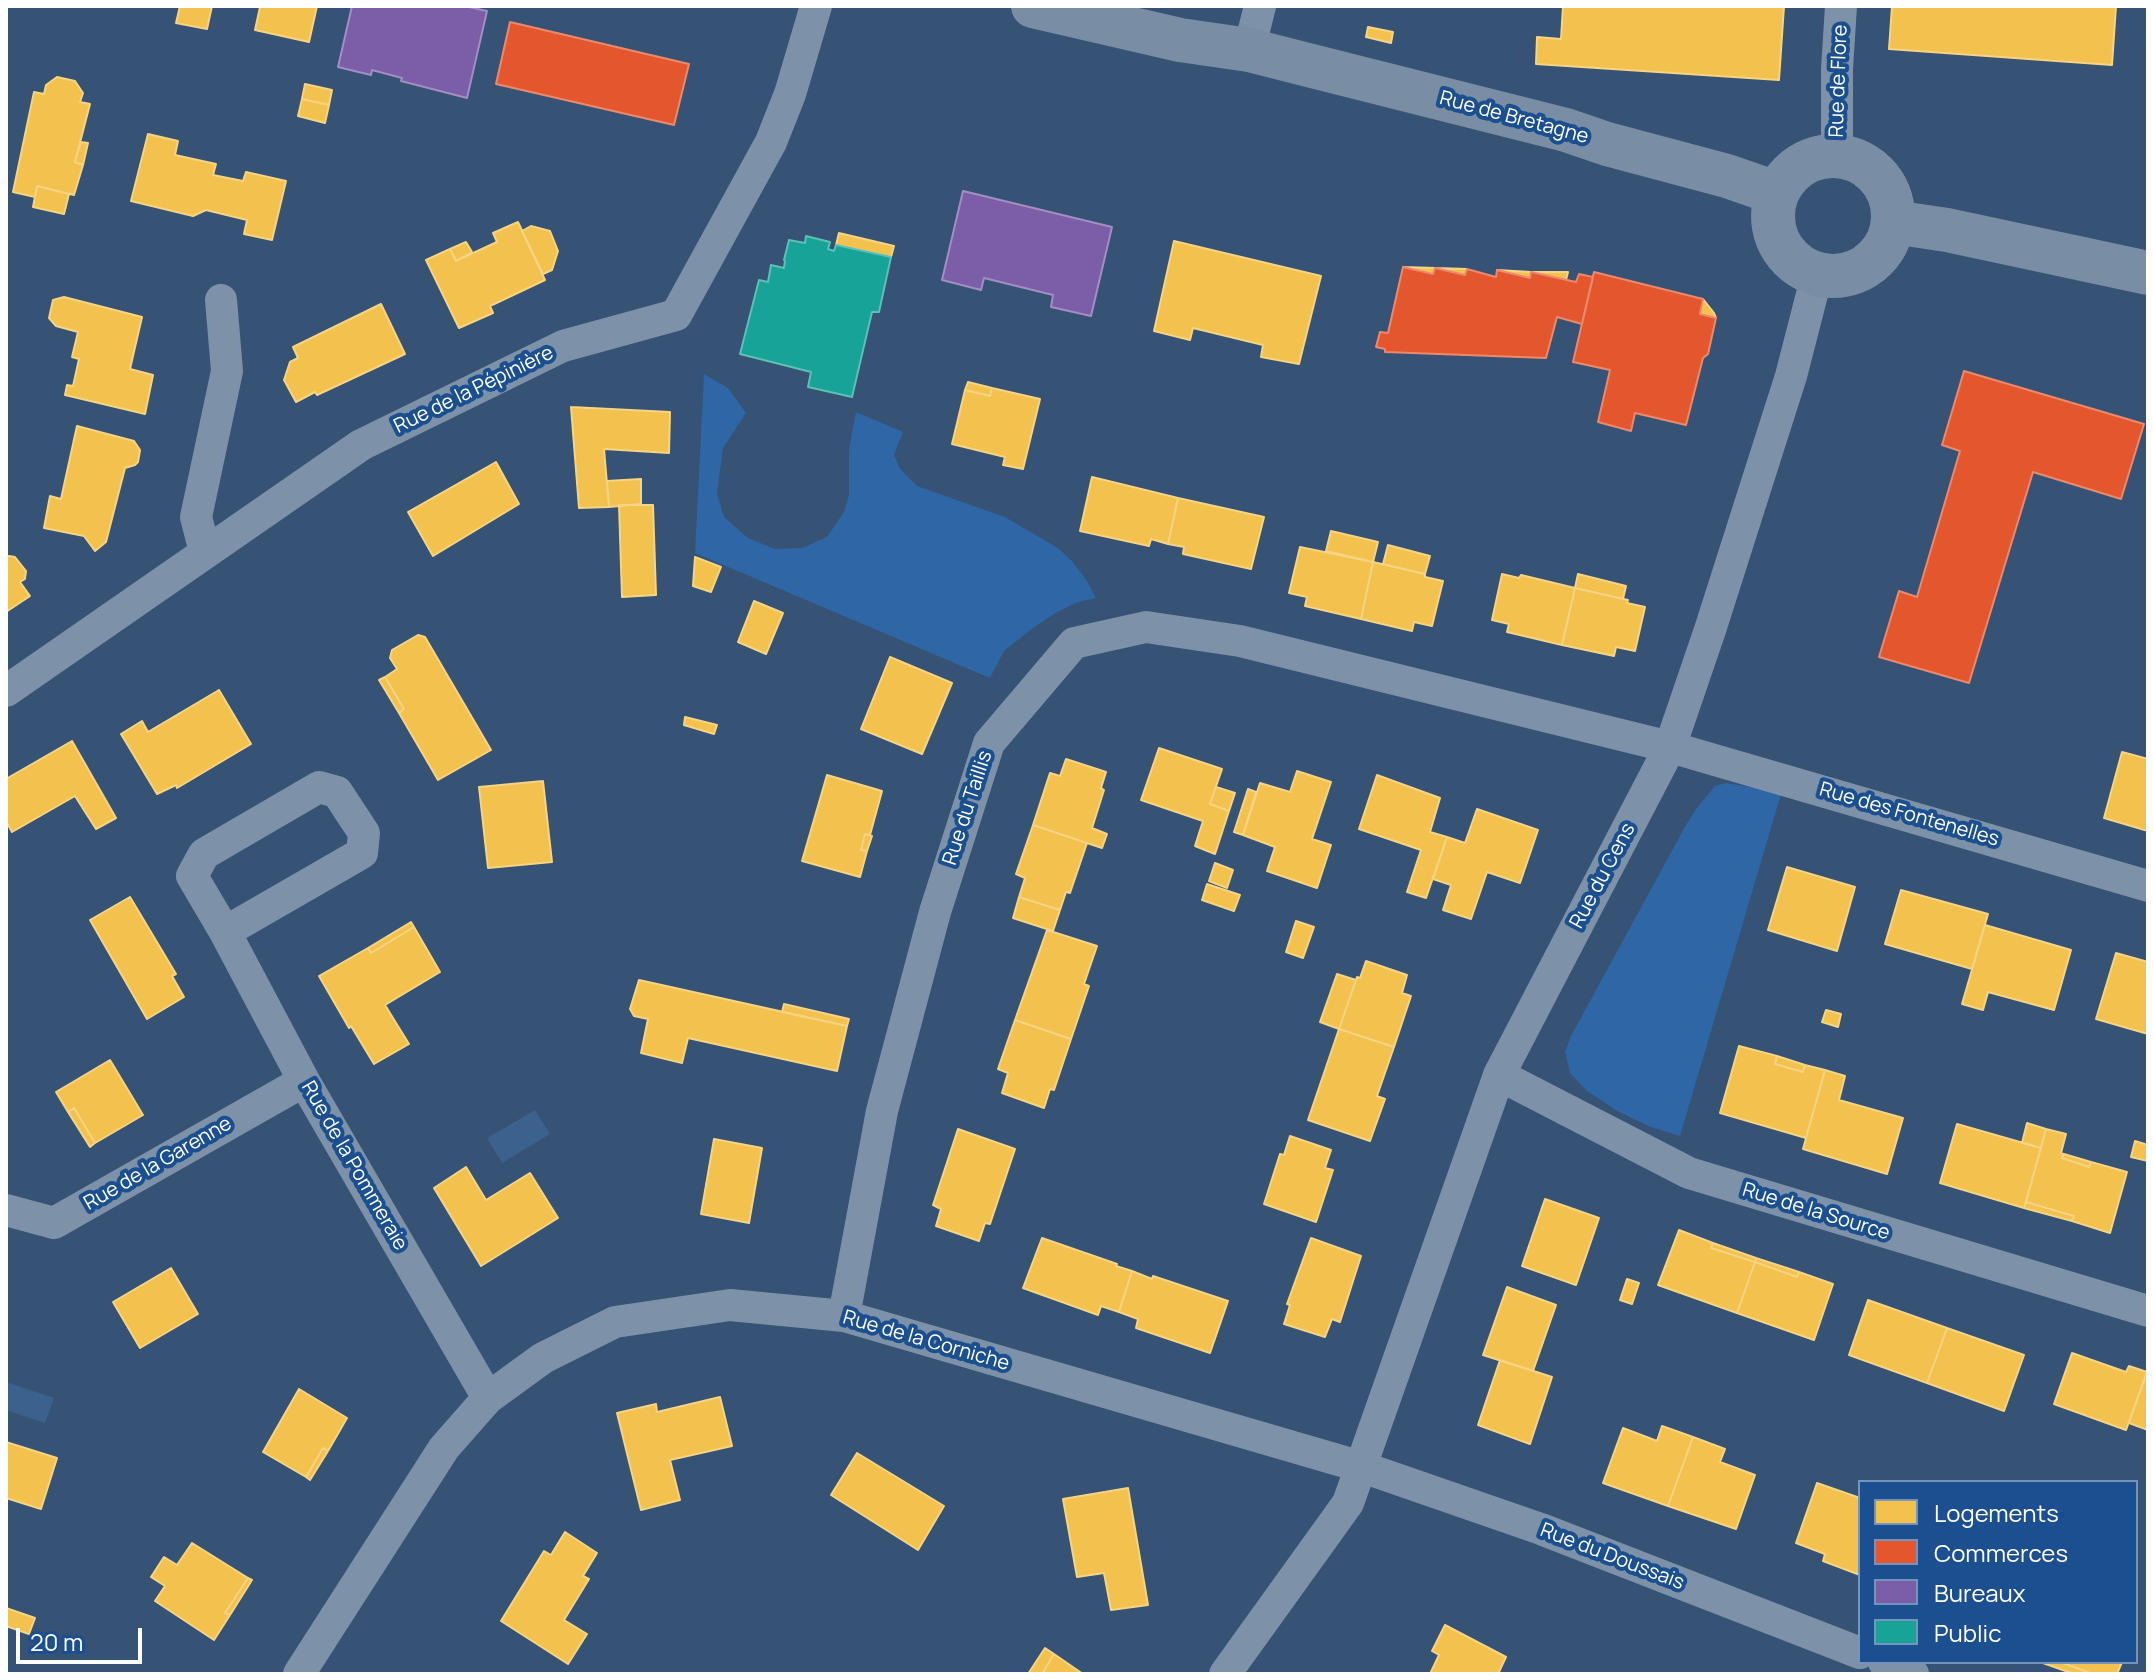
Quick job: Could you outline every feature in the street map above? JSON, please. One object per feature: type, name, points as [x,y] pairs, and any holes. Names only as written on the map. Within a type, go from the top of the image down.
[{"type":"main road","name":"Rue de Bretagne","points":[[1033,6],[1180,40],[1249,50],[1566,130],[1776,193]]},
{"type":"main road","points":[[1837,156],[1855,159],[1872,170],[1885,184],[1892,202],[1893,222],[1888,242],[1876,259],[1859,271],[1838,276],[1817,275],[1798,266],[1784,252],[1774,234],[1772,214],[1776,193],[1786,177],[1800,165],[1817,157],[1837,156]]},
{"type":"main road","points":[[1893,222],[1947,230],[2148,273]]},
{"type":"street","name":"Rue de la Pépinière","points":[[6,691],[361,445],[563,346],[676,315],[771,142],[790,94],[816,6]]},
{"type":"street","points":[[1249,50],[1260,6]]},
{"type":"street","name":"Rue de Flore","points":[[1837,156],[1841,6]]},
{"type":"street","name":"Rue du Cens","points":[[1362,1467],[1499,1075],[1670,747],[1791,376],[1817,275]]},
{"type":"street","points":[[205,552],[196,517],[227,371],[221,300]]},
{"type":"street","name":"Rue du Taillis","points":[[844,1316],[882,1111],[935,912],[989,743],[1074,643],[1146,627],[1240,641],[1670,747]]},
{"type":"street","name":"Rue des Fontenelles","points":[[1670,747],[2148,886]]},
{"type":"street","name":"Rue de la Pommeraie","points":[[225,932],[362,853],[364,833],[337,792],[319,787],[204,854],[192,876],[304,1081],[488,1398]]},
{"type":"street","name":"Rue de la Source","points":[[1499,1075],[1689,1173],[2148,1311]]},
{"type":"street","name":"Rue de la Garenne","points":[[6,1210],[54,1223],[304,1081]]},
{"type":"street","name":"Rue de la Corniche","points":[[299,1674],[444,1448],[488,1398],[543,1358],[615,1322],[730,1305],[844,1316],[1362,1467]]},
{"type":"street","points":[[1225,1674],[1348,1503],[1362,1467]]},
{"type":"street","name":"Rue du Doussais","points":[[1362,1467],[1541,1529],[1858,1652]]},
{"type":"street","points":[[1889,1664],[1913,1674]]},
{"type":"shaded area","points":[[704,374],[728,388],[746,413],[723,448],[717,494],[724,517],[748,538],[775,549],[802,548],[827,537],[844,512],[849,495],[849,449],[856,412],[903,432],[894,455],[900,469],[917,486],[1005,517],[1058,548],[1072,561],[1096,598],[1057,612],[1033,628],[1004,651],[990,678],[695,553]]},
{"type":"shaded area","points":[[1726,783],[1781,794],[1680,1136],[1619,1112],[1587,1091],[1570,1073],[1565,1052],[1686,825],[1715,786]]},
{"type":"shaded area","points":[[535,1110],[550,1134],[502,1163],[487,1138]]},
{"type":"shaded area","points":[[6,1382],[54,1398],[45,1423],[6,1410]]},
{"type":"building: Logements","points":[[180,6],[212,6],[207,29],[176,23]]},
{"type":"building: Logements","points":[[253,6],[317,6],[309,42],[255,30],[260,7]]},
{"type":"building: Logements","points":[[1563,6],[1784,6],[1779,80],[1536,64],[1537,37],[1561,39]]},
{"type":"building: Logements","points":[[1892,6],[2116,6],[2112,65],[1889,49]]},
{"type":"building: Logements","points":[[1368,27],[1393,32],[1391,43],[1366,37]]},
{"type":"building: Logements","points":[[57,77],[75,81],[83,93],[80,102],[90,104],[75,162],[83,165],[74,195],[37,186],[35,197],[13,192],[34,92],[44,94],[46,85]]},
{"type":"building: Logements","points":[[305,84],[332,90],[329,105],[302,99]]},
{"type":"building: Logements","points":[[302,99],[329,105],[325,123],[298,116]]},
{"type":"building: Logements","points":[[148,134],[178,141],[175,155],[216,164],[213,175],[243,181],[246,172],[286,181],[272,240],[244,234],[247,220],[206,210],[193,216],[131,201]]},
{"type":"building: Logements","points":[[81,142],[88,143],[83,165],[75,162]]},
{"type":"building: Logements","points":[[37,186],[69,194],[64,214],[33,207]]},
{"type":"building: Logements","points":[[518,222],[545,280],[490,306],[493,313],[459,328],[426,260],[450,249],[456,261],[497,242],[493,233]]},
{"type":"building: Logements","points":[[531,226],[550,231],[558,251],[552,270],[543,274],[522,231]]},
{"type":"building: Logements","points":[[839,233],[894,246],[891,257],[836,245]]},
{"type":"building: Logements","points":[[1174,241],[1321,276],[1299,364],[1261,357],[1263,345],[1193,328],[1190,340],[1154,331]]},
{"type":"building: Logements","points":[[466,242],[472,252],[456,261],[450,249]]},
{"type":"building: Logements","points":[[1403,267],[1435,268],[1433,274]]},
{"type":"building: Logements","points":[[1435,268],[1467,269],[1465,275]]},
{"type":"building: Logements","points":[[1497,270],[1531,272],[1530,278]]},
{"type":"building: Logements","points":[[1531,272],[1568,272],[1566,280]]},
{"type":"building: Logements","points":[[64,297],[142,317],[130,369],[153,375],[145,414],[65,395],[67,385],[73,386],[79,359],[72,357],[78,332],[56,326],[49,318],[53,300]]},
{"type":"building: Logements","points":[[1703,299],[1714,313],[1716,318],[1700,314]]},
{"type":"building: Logements","points":[[381,304],[405,354],[296,402],[284,380],[290,362],[298,358],[293,347]]},
{"type":"building: Logements","points":[[968,382],[992,388],[990,396],[965,390]]},
{"type":"building: Logements","points":[[992,388],[1040,399],[1023,469],[1003,465],[1005,457],[952,444],[965,390],[990,396]]},
{"type":"building: Logements","points":[[571,407],[670,412],[669,453],[604,449],[609,507],[579,508]]},
{"type":"building: Logements","points":[[77,426],[134,441],[140,450],[138,462],[125,468],[106,542],[95,551],[84,536],[44,528],[50,496],[61,499]]},
{"type":"building: Logements","points":[[496,462],[519,504],[433,556],[408,512]]},
{"type":"building: Logements","points":[[1092,477],[1178,498],[1168,544],[1151,539],[1149,546],[1080,531]]},
{"type":"building: Logements","points":[[641,479],[641,504],[609,507],[607,481]]},
{"type":"building: Logements","points":[[1178,498],[1264,517],[1251,569],[1183,554],[1184,547],[1168,544]]},
{"type":"building: Logements","points":[[619,505],[653,505],[656,595],[622,597]]},
{"type":"building: Logements","points":[[1331,531],[1378,542],[1373,562],[1326,551]]},
{"type":"building: Logements","points":[[1388,545],[1430,556],[1425,574],[1383,564]]},
{"type":"building: Logements","points":[[1300,547],[1373,562],[1361,619],[1305,606],[1307,597],[1289,593]]},
{"type":"building: Logements","points":[[6,557],[15,557],[26,571],[25,579],[20,582],[30,596],[6,612]]},
{"type":"building: Logements","points":[[695,557],[721,567],[711,592],[693,586]]},
{"type":"building: Logements","points":[[1373,562],[1443,581],[1432,626],[1414,622],[1412,631],[1361,619]]},
{"type":"building: Logements","points":[[1502,574],[1519,578],[1521,575],[1575,588],[1562,645],[1507,632],[1509,624],[1492,620]]},
{"type":"building: Logements","points":[[1578,574],[1626,586],[1623,599],[1575,588]]},
{"type":"building: Logements","points":[[1575,588],[1645,607],[1635,651],[1616,647],[1614,656],[1562,645]]},
{"type":"building: Logements","points":[[754,601],[783,613],[766,654],[738,642]]},
{"type":"building: Logements","points":[[418,635],[425,637],[491,750],[438,780],[399,713],[404,709],[385,677],[397,669],[390,658],[392,650]]},
{"type":"building: Logements","points":[[890,657],[952,683],[922,754],[861,729]]},
{"type":"building: Logements","points":[[385,677],[404,709],[399,713],[379,680]]},
{"type":"building: Logements","points":[[219,690],[251,744],[177,788],[176,785],[157,794],[121,734],[142,721],[148,732]]},
{"type":"building: Logements","points":[[685,717],[717,725],[714,734],[684,725]]},
{"type":"building: Logements","points":[[72,741],[116,818],[96,829],[75,796],[12,832],[6,821],[6,779]]},
{"type":"building: Logements","points":[[1159,748],[1222,769],[1210,804],[1229,811],[1215,854],[1195,846],[1203,821],[1141,800]]},
{"type":"building: Logements","points":[[2122,752],[2148,759],[2148,831],[2104,818]]},
{"type":"building: Logements","points":[[1066,759],[1106,772],[1101,788],[1104,790],[1092,828],[1107,834],[1102,848],[1033,825],[1050,773],[1060,776]]},
{"type":"building: Logements","points":[[1297,771],[1331,782],[1312,839],[1331,845],[1317,888],[1267,871],[1275,847],[1243,835],[1260,783],[1290,792]]},
{"type":"building: Logements","points":[[827,775],[882,791],[870,835],[865,834],[861,850],[867,851],[860,877],[802,861]]},
{"type":"building: Logements","points":[[1377,775],[1440,798],[1430,832],[1447,837],[1426,898],[1407,892],[1421,850],[1359,829]]},
{"type":"building: Logements","points":[[543,781],[552,862],[488,868],[479,787]]},
{"type":"building: Logements","points":[[1216,787],[1235,793],[1229,811],[1210,804]]},
{"type":"building: Logements","points":[[1248,789],[1256,792],[1243,835],[1234,832]]},
{"type":"building: Logements","points":[[1477,809],[1538,830],[1520,883],[1487,872],[1471,919],[1443,910],[1451,885],[1433,879],[1447,837],[1465,843]]},
{"type":"building: Logements","points":[[1033,825],[1087,843],[1070,893],[1066,892],[1060,910],[1019,897],[1025,878],[1016,874]]},
{"type":"building: Logements","points":[[865,834],[872,836],[867,851],[861,850]]},
{"type":"building: Logements","points":[[1215,863],[1233,870],[1227,888],[1209,881]]},
{"type":"building: Logements","points":[[1787,867],[1855,887],[1837,951],[1768,930]]},
{"type":"building: Logements","points":[[1207,884],[1240,895],[1234,911],[1202,900]]},
{"type":"building: Logements","points":[[1901,890],[1988,914],[1972,969],[1885,944]]},
{"type":"building: Logements","points":[[130,897],[176,974],[172,976],[184,997],[147,1019],[90,920]]},
{"type":"building: Logements","points":[[1019,897],[1060,910],[1053,931],[1013,918]]},
{"type":"building: Logements","points":[[1296,921],[1314,927],[1303,958],[1286,952]]},
{"type":"building: Logements","points":[[411,922],[414,927],[371,953],[368,948]]},
{"type":"building: Logements","points":[[1985,925],[2071,950],[2054,1010],[1988,992],[1983,1010],[1962,1004]]},
{"type":"building: Logements","points":[[414,927],[440,972],[385,1005],[409,1044],[374,1064],[319,976],[368,948],[371,953]]},
{"type":"building: Logements","points":[[1047,930],[1097,946],[1084,984],[1089,986],[1071,1039],[1015,1020]]},
{"type":"building: Logements","points":[[2116,953],[2148,962],[2148,1034],[2096,1019]]},
{"type":"building: Logements","points":[[1366,961],[1407,975],[1402,993],[1411,996],[1394,1047],[1339,1029],[1357,977],[1360,978]]},
{"type":"building: Logements","points":[[1337,974],[1356,980],[1339,1029],[1320,1022]]},
{"type":"building: Logements","points":[[639,980],[847,1026],[837,1071],[688,1038],[682,1063],[641,1053],[648,1019],[634,1016],[630,1009]]},
{"type":"building: Logements","points":[[784,1004],[849,1019],[847,1026],[782,1012]]},
{"type":"building: Logements","points":[[1826,1010],[1841,1014],[1838,1027],[1822,1022]]},
{"type":"building: Logements","points":[[1015,1020],[1071,1039],[1054,1090],[1050,1089],[1044,1108],[1002,1093],[1008,1073],[998,1069]]},
{"type":"building: Logements","points":[[1339,1029],[1394,1047],[1377,1096],[1385,1099],[1370,1141],[1308,1120]]},
{"type":"building: Logements","points":[[1739,1046],[1777,1056],[1775,1064],[1803,1072],[1805,1065],[1825,1070],[1806,1138],[1720,1113]]},
{"type":"building: Logements","points":[[1777,1056],[1805,1065],[1803,1072],[1775,1064]]},
{"type":"building: Logements","points":[[110,1060],[143,1115],[95,1143],[74,1108],[68,1112],[56,1092]]},
{"type":"building: Logements","points":[[1825,1070],[1845,1076],[1839,1100],[1903,1118],[1887,1174],[1803,1149]]},
{"type":"building: Logements","points":[[74,1108],[95,1143],[90,1147],[68,1112]]},
{"type":"building: Logements","points":[[2027,1123],[2046,1129],[2041,1148],[2022,1143]]},
{"type":"building: Logements","points":[[1957,1124],[2041,1148],[2024,1208],[1940,1183]]},
{"type":"building: Logements","points":[[958,1129],[1015,1149],[990,1224],[985,1223],[979,1241],[936,1226],[941,1209],[933,1205]]},
{"type":"building: Logements","points":[[2046,1129],[2066,1134],[2062,1158],[2089,1167],[2091,1162],[2127,1172],[2110,1233],[2072,1221],[2074,1216],[2026,1202]]},
{"type":"building: Logements","points":[[1290,1136],[1331,1150],[1325,1168],[1333,1170],[1316,1222],[1264,1204],[1280,1154],[1284,1155]]},
{"type":"building: Logements","points":[[714,1139],[762,1148],[749,1223],[701,1214]]},
{"type":"building: Logements","points":[[2135,1141],[2148,1145],[2148,1161],[2131,1157]]},
{"type":"building: Logements","points":[[2064,1154],[2091,1162],[2089,1167],[2062,1158]]},
{"type":"building: Logements","points":[[466,1167],[486,1200],[530,1173],[558,1218],[481,1266],[434,1188]]},
{"type":"building: Logements","points":[[1545,1199],[1599,1218],[1576,1285],[1522,1266]]},
{"type":"building: Logements","points":[[2026,1202],[2074,1216],[2072,1221],[2024,1208]]},
{"type":"building: Logements","points":[[1679,1230],[1713,1243],[1711,1248],[1755,1262],[1737,1313],[1658,1285]]},
{"type":"building: Logements","points":[[1042,1238],[1132,1271],[1119,1312],[1101,1306],[1098,1315],[1023,1288]]},
{"type":"building: Logements","points":[[1311,1238],[1361,1256],[1340,1322],[1332,1319],[1325,1337],[1284,1324],[1290,1305],[1287,1304]]},
{"type":"building: Logements","points":[[1713,1243],[1756,1258],[1755,1262],[1711,1248]]},
{"type":"building: Logements","points":[[1756,1258],[1799,1272],[1797,1277],[1755,1262]]},
{"type":"building: Logements","points":[[1755,1262],[1797,1277],[1799,1272],[1833,1284],[1814,1340],[1737,1313]]},
{"type":"building: Logements","points":[[171,1268],[198,1314],[140,1348],[113,1302]]},
{"type":"building: Logements","points":[[1132,1271],[1228,1301],[1210,1353],[1136,1328],[1138,1319],[1119,1312]]},
{"type":"building: Logements","points":[[1627,1279],[1639,1283],[1632,1304],[1620,1300]]},
{"type":"building: Logements","points":[[1507,1287],[1556,1305],[1533,1371],[1483,1355]]},
{"type":"building: Logements","points":[[1868,1300],[1947,1328],[1927,1383],[1849,1355]]},
{"type":"building: Logements","points":[[1947,1328],[2024,1355],[2004,1411],[1927,1383]]},
{"type":"building: Logements","points":[[2072,1353],[2126,1372],[2129,1366],[2147,1372],[2126,1430],[2054,1404]]},
{"type":"building: Logements","points":[[1500,1360],[1552,1377],[1530,1444],[1478,1425]]},
{"type":"building: Logements","points":[[2148,1373],[2148,1430],[2129,1423]]},
{"type":"building: Logements","points":[[299,1389],[347,1418],[328,1451],[323,1448],[306,1477],[263,1452]]},
{"type":"building: Logements","points":[[720,1397],[732,1446],[670,1460],[680,1500],[641,1510],[617,1413],[656,1404],[657,1412]]},
{"type":"building: Logements","points":[[1662,1426],[1693,1437],[1668,1506],[1603,1483],[1623,1428],[1657,1441]]},
{"type":"building: Logements","points":[[1693,1437],[1725,1449],[1720,1462],[1755,1475],[1736,1529],[1668,1506]]},
{"type":"building: Logements","points":[[6,1442],[57,1458],[41,1509],[6,1498]]},
{"type":"building: Logements","points":[[323,1448],[328,1451],[310,1480],[306,1477]]},
{"type":"building: Logements","points":[[857,1453],[944,1506],[918,1550],[831,1495]]},
{"type":"building: Logements","points":[[1817,1483],[1858,1497],[1858,1574],[1823,1561],[1825,1554],[1796,1543]]},
{"type":"building: Logements","points":[[1128,1488],[1148,1605],[1111,1610],[1104,1573],[1077,1577],[1063,1499]]},
{"type":"building: Logements","points":[[565,1532],[597,1553],[583,1576],[589,1579],[564,1620],[587,1634],[568,1664],[501,1621],[544,1551],[551,1555]]},
{"type":"building: Logements","points":[[192,1543],[248,1578],[225,1613],[230,1615],[214,1640],[155,1601],[165,1586],[151,1577],[164,1557],[177,1565]]},
{"type":"building: Logements","points":[[248,1578],[252,1580],[230,1615],[225,1613]]},
{"type":"building: Logements","points":[[6,1608],[35,1618],[29,1634],[6,1626]]},
{"type":"building: Logements","points":[[1445,1625],[1506,1657],[1498,1674],[1430,1674],[1439,1655],[1432,1651]]},
{"type":"building: Logements","points":[[1045,1648],[1054,1654],[1042,1674],[1028,1674]]},
{"type":"building: Logements","points":[[1054,1654],[1083,1674],[1042,1674]]},
{"type":"building: Logements","points":[[2046,1664],[2066,1664],[2093,1674],[2074,1674]]},
{"type":"building: Logements","points":[[2066,1664],[2121,1664],[2117,1674],[2093,1674]]},
{"type":"building: Commerces","points":[[510,22],[689,64],[674,125],[496,84]]},
{"type":"building: Commerces","points":[[1403,267],[1433,274],[1435,268],[1465,275],[1467,269],[1496,277],[1497,270],[1530,278],[1531,272],[1576,282],[1579,274],[1593,277],[1582,324],[1557,317],[1546,358],[1385,352],[1385,349],[1376,347],[1380,332],[1388,333]]},
{"type":"building: Commerces","points":[[1594,272],[1703,299],[1700,314],[1716,318],[1686,425],[1635,413],[1631,431],[1598,422],[1610,370],[1573,362]]},
{"type":"building: Commerces","points":[[1964,371],[2144,424],[2121,499],[2033,472],[1969,683],[1879,657],[1899,591],[1917,597],[1960,451],[1942,445]]},
{"type":"building: Bureaux","points":[[352,6],[464,6],[487,11],[467,98],[372,70],[371,75],[338,67]]},
{"type":"building: Bureaux","points":[[963,191],[1112,227],[1091,316],[1051,307],[1053,295],[984,278],[981,290],[942,280]]},
{"type":"building: Public","points":[[806,236],[830,242],[828,249],[834,251],[836,245],[891,257],[879,312],[872,312],[852,397],[808,387],[811,372],[740,354],[759,280],[768,282],[771,265],[784,268],[789,240],[805,243]]}]
